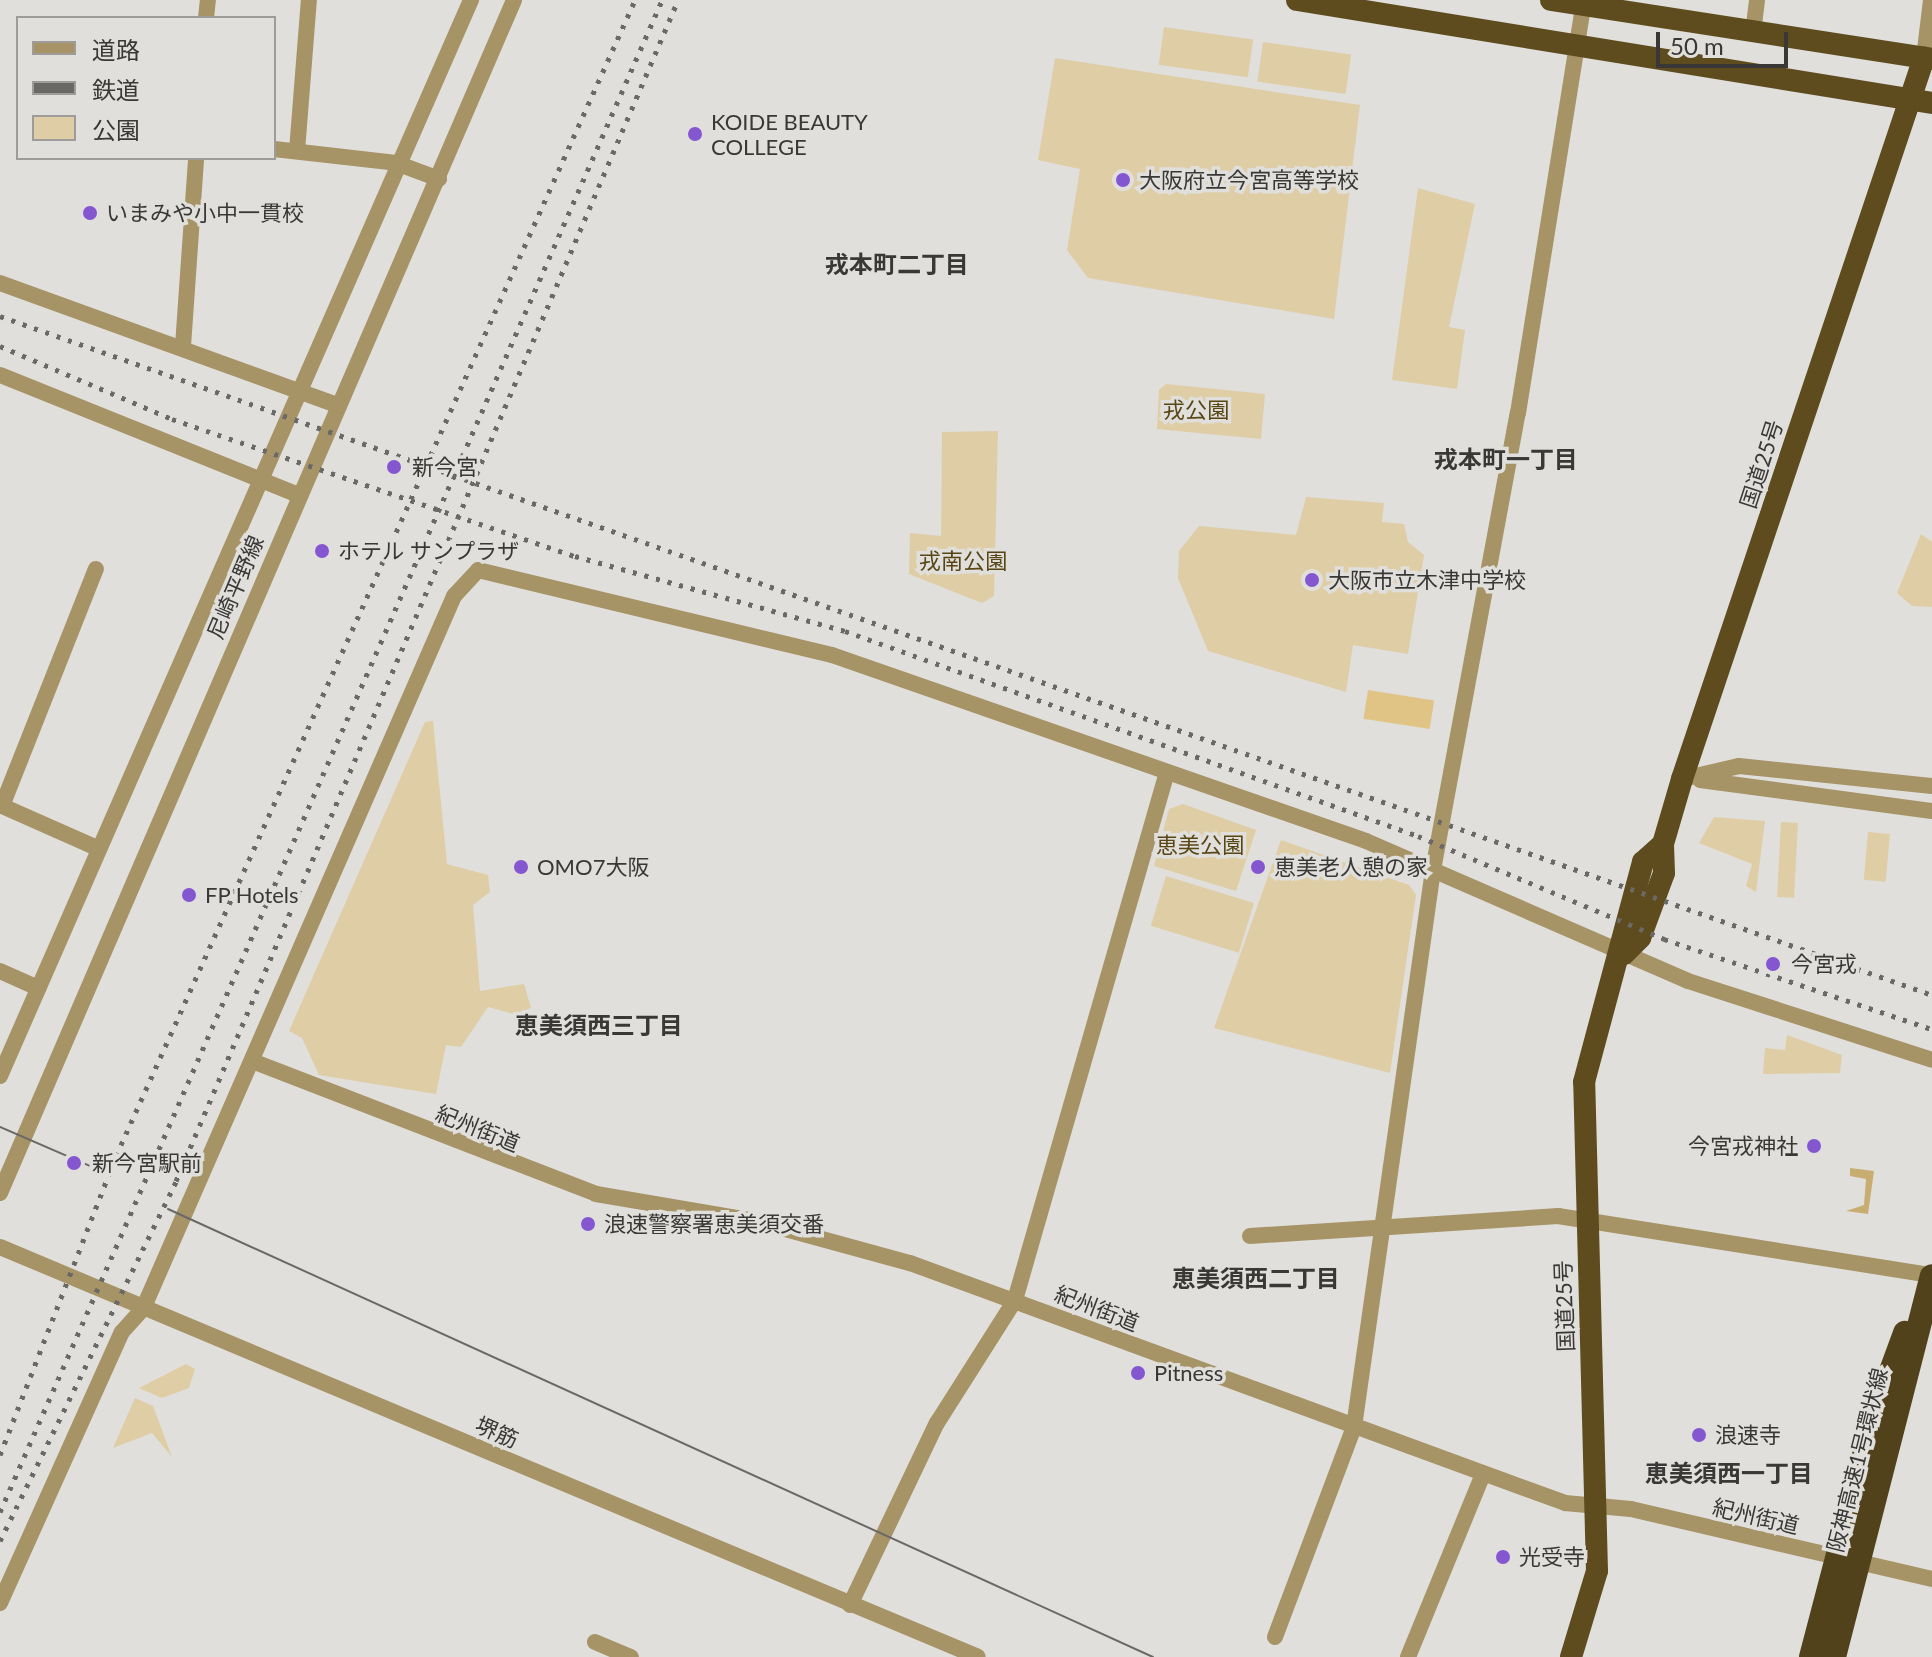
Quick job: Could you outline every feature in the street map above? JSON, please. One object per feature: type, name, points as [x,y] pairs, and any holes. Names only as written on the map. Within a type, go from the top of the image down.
[{"type":"highway","points":[[1297,0],[1922,102]]},
{"type":"highway","points":[[1551,0],[1753,33],[1929,54]]},
{"type":"highway","name":"国道25号","points":[[1571,1657],[1591,1608],[1597,1504],[1584,1082],[1624,954],[1621,930],[1643,862],[1663,844],[1682,779],[1922,102],[1929,54]]},
{"type":"highway","points":[[1811,1657],[1873,1420],[1897,1347],[1930,1281]]},
{"type":"highway","name":"阪神高速1号環状線","points":[[1834,1657],[1930,1281]]},
{"type":"street","points":[[297,151],[309,0]]},
{"type":"street","name":"尼崎平野線","points":[[0,1076],[95,847],[396,163],[471,0]]},
{"type":"street","name":"尼崎平野線","points":[[0,1193],[298,495],[439,179],[514,0]]},
{"type":"street","points":[[1753,33],[1757,0]]},
{"type":"street","points":[[1929,54],[1931,0]]},
{"type":"street","points":[[1275,1637],[1354,1427],[1433,870],[1582,46],[1583,5]]},
{"type":"street","points":[[276,149],[396,163],[439,179]]},
{"type":"street","points":[[183,346],[196,160]]},
{"type":"street","points":[[0,283],[183,346],[337,405]]},
{"type":"street","points":[[0,375],[298,495]]},
{"type":"street","points":[[95,847],[1,806],[96,569]]},
{"type":"street","points":[[0,1603],[122,1332],[143,1309],[454,596],[478,570],[832,655],[1167,772],[1433,870],[1624,954],[1740,1000],[1932,1060]]},
{"type":"street","points":[[1682,779],[1739,766],[1932,786]]},
{"type":"street","points":[[850,1605],[937,1423],[1015,1300],[1167,772]]},
{"type":"street","points":[[1682,779],[1932,811]]},
{"type":"street","points":[[0,971],[38,988]]},
{"type":"street","name":"紀州街道","points":[[252,1061],[596,1194],[822,1237],[1015,1300],[1565,1503],[1597,1504],[1932,1579]]},
{"type":"street","points":[[1250,1236],[1385,1224],[1558,1216],[1588,1224],[1930,1281]]},
{"type":"street","name":"堺筋","points":[[0,1247],[978,1657]]},
{"type":"street","points":[[1408,1657],[1483,1474]]},
{"type":"street","points":[[595,1642],[631,1657]]},
{"type":"green space","points":[[1164,27],[1253,40],[1248,77],[1159,65]]},
{"type":"green space","points":[[1263,42],[1351,54],[1346,94],[1257,82]]},
{"type":"green space","points":[[1055,58],[1360,105],[1334,319],[1088,278],[1067,250],[1080,169],[1038,160]]},
{"type":"green space","points":[[1418,188],[1475,204],[1449,327],[1465,330],[1457,389],[1392,380]]},
{"type":"green space","name":"戎公園","points":[[1166,384],[1265,394],[1261,439],[1157,429],[1159,390]]},
{"type":"green space","name":"戎南公園","points":[[998,431],[994,596],[982,603],[909,574],[910,533],[941,536],[942,432]]},
{"type":"green space","points":[[1306,497],[1384,503],[1382,522],[1404,524],[1408,542],[1424,555],[1408,654],[1353,645],[1346,692],[1208,651],[1178,578],[1179,551],[1199,526],[1296,535]]},
{"type":"green space","points":[[1921,534],[1932,542],[1932,607],[1912,606],[1897,593]]},
{"type":"green space","points":[[433,721],[447,864],[488,875],[490,892],[473,905],[480,991],[524,984],[531,1008],[514,1014],[488,1007],[461,1047],[446,1045],[436,1094],[319,1075],[302,1038],[289,1031],[425,722]]},
{"type":"green space","name":"恵美公園","points":[[1183,804],[1256,830],[1236,891],[1154,866],[1169,809]]},
{"type":"green space","points":[[1714,817],[1765,821],[1756,892],[1746,886],[1752,864],[1699,843]]},
{"type":"green space","points":[[1781,822],[1798,823],[1794,898],[1777,897]]},
{"type":"green space","points":[[1868,832],[1890,834],[1886,882],[1864,880]]},
{"type":"green space","points":[[1281,840],[1409,885],[1416,895],[1390,1073],[1214,1028]]},
{"type":"green space","points":[[1166,876],[1254,903],[1239,953],[1151,926]]},
{"type":"green space","points":[[1787,1035],[1842,1055],[1840,1073],[1763,1074],[1765,1048],[1785,1050]]},
{"type":"green space","points":[[186,1364],[195,1369],[189,1388],[162,1398],[139,1388]]},
{"type":"green space","points":[[135,1398],[153,1406],[172,1457],[152,1433],[113,1448]]},
{"type":"shaded area","points":[[1368,690],[1434,700],[1430,729],[1363,719]]},
{"type":"shaded area","points":[[1850,1168],[1874,1171],[1868,1214],[1846,1211],[1864,1205],[1866,1179],[1850,1176]]},
{"type":"tram line","points":[[0,1127],[97,1169]]},
{"type":"tram line","points":[[168,1209],[1153,1657]]},
{"type":"railway","points":[[0,1455],[116,1156],[635,0]]},
{"type":"railway","points":[[0,1512],[662,0]]},
{"type":"railway","points":[[0,1541],[176,1181],[678,0]]},
{"type":"railway","points":[[0,316],[1932,995]]},
{"type":"railway","points":[[0,346],[172,419],[575,556],[845,631],[1418,836],[1664,939],[1932,1029]]},
{"type":"place","name":"KOIDE BEAUTY COLLEGE","points":[[695,134]]},
{"type":"place","name":"大阪府立今宮高等学校","points":[[1123,180]]},
{"type":"place","name":"いまみや小中一貫校","points":[[90,213]]},
{"type":"place","name":"新今宮","points":[[394,467]]},
{"type":"place","name":"ホテル サンプラザ","points":[[322,551]]},
{"type":"place","name":"大阪市立木津中学校","points":[[1312,580]]},
{"type":"place","name":"OMO7大阪","points":[[521,867]]},
{"type":"place","name":"恵美老人憩の家","points":[[1258,867]]},
{"type":"place","name":"FP Hotels","points":[[189,895]]},
{"type":"place","name":"今宮戎","points":[[1773,964]]},
{"type":"place","name":"今宮戎神社","points":[[1814,1146]]},
{"type":"place","name":"新今宮駅前","points":[[74,1163]]},
{"type":"place","name":"浪速警察署恵美須交番","points":[[588,1224]]},
{"type":"place","name":"Pitness","points":[[1138,1373]]},
{"type":"place","name":"浪速寺","points":[[1699,1435]]},
{"type":"place","name":"光受寺","points":[[1503,1557]]},
{"type":"district","name":"戎本町二丁目","points":[[897,264]]},
{"type":"district","name":"戎本町一丁目","points":[[1506,459]]},
{"type":"district","name":"恵美須西三丁目","points":[[599,1025]]},
{"type":"district","name":"恵美須西二丁目","points":[[1256,1278]]},
{"type":"district","name":"恵美須西一丁目","points":[[1729,1473]]}]
